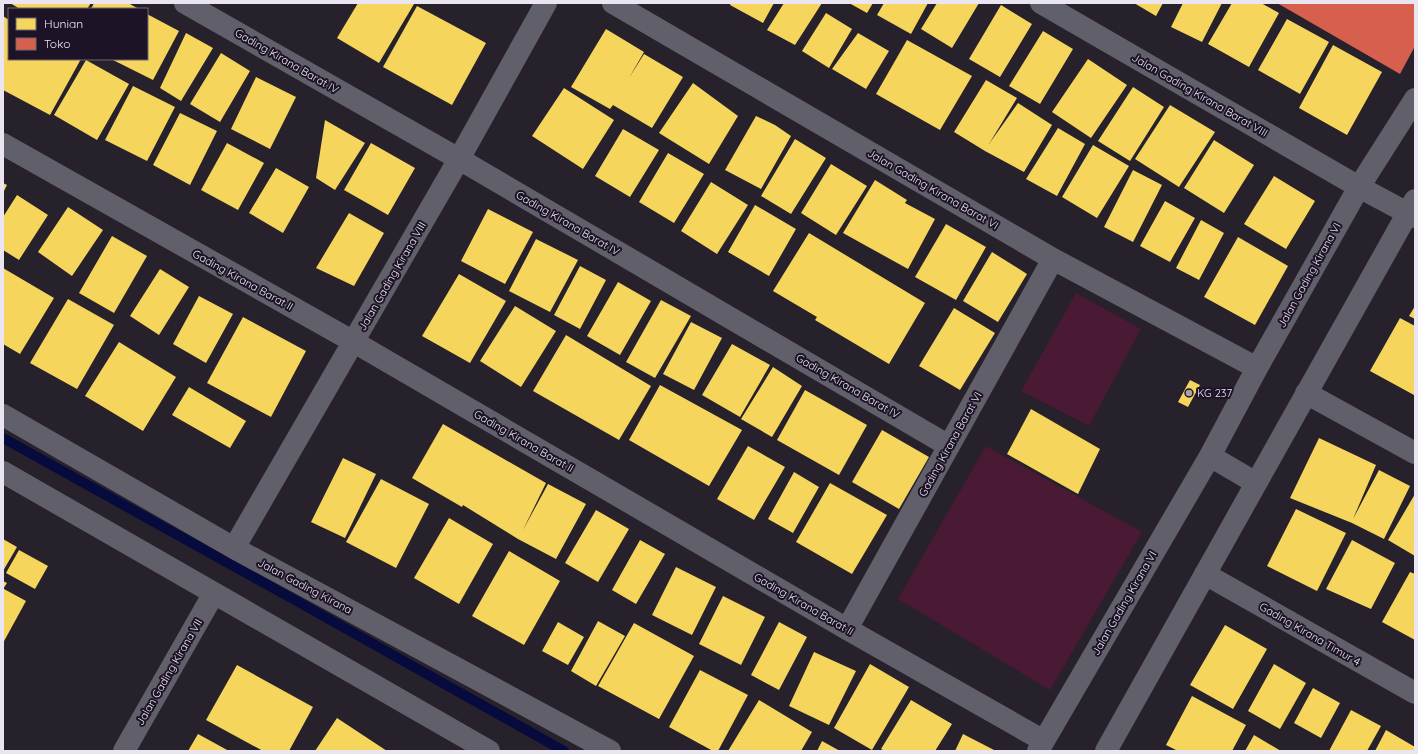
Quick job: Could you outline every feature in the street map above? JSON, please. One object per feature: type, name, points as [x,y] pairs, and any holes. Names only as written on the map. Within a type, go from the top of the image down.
[{"type":"street","name":"Gading Kirana Barat IV","points":[[185,3],[458,159],[949,446]]},
{"type":"street","name":"Jalan Gading Kirana VIII","points":[[234,548],[354,342],[546,3]]},
{"type":"street","name":"Jalan Gading Kirana Barat VI","points":[[613,3],[1053,259],[1257,368]]},
{"type":"street","name":"Jalan Gading Kirana Barat VIII","points":[[1042,3],[1359,187],[1413,210]]},
{"type":"street","name":"Jalan Gading Kirana VI","points":[[1041,746],[1210,456],[1257,368],[1359,187],[1415,99]]},
{"type":"street","name":"Gading Kirana Barat II","points":[[3,144],[354,342],[848,629],[1041,746]]},
{"type":"street","points":[[1106,751],[1306,393],[1413,210]]},
{"type":"street","name":"Gading Kirana Barat VI","points":[[848,629],[1053,259]]},
{"type":"street","points":[[1306,393],[1415,453]]},
{"type":"street","name":"Jalan Gading Kirana","points":[[3,415],[234,548],[610,751]]},
{"type":"street","points":[[1210,456],[1256,483]]},
{"type":"street","points":[[3,472],[489,751]]},
{"type":"street","name":"Gading Kirana Timur 4","points":[[1205,574],[1415,693]]},
{"type":"street","name":"Jalan Gading Kirana VII","points":[[124,751],[214,594]]},
{"type":"shaded area","points":[[1076,293],[1141,329],[1089,426],[1021,391]]},
{"type":"shaded area","points":[[986,446],[1142,532],[1050,690],[898,599]]},
{"type":"building: Hunian","points":[[10,3],[91,3],[88,8],[18,8]]},
{"type":"building: Hunian","points":[[94,3],[128,3],[137,8],[92,8]]},
{"type":"building: Hunian","points":[[358,3],[414,4],[379,63],[337,38]]},
{"type":"building: Hunian","points":[[731,3],[774,3],[763,23],[730,5]]},
{"type":"building: Hunian","points":[[784,3],[822,3],[795,45],[767,30]]},
{"type":"building: Hunian","points":[[849,3],[873,3],[867,13]]},
{"type":"building: Hunian","points":[[884,3],[928,3],[911,34],[877,15]]},
{"type":"building: Hunian","points":[[937,3],[979,3],[952,48],[921,29]]},
{"type":"building: Hunian","points":[[1134,3],[1163,3],[1156,16]]},
{"type":"building: Hunian","points":[[1183,3],[1222,3],[1202,42],[1171,27]]},
{"type":"building: Hunian","points":[[1232,3],[1261,3],[1279,13],[1249,67],[1208,44]]},
{"type":"building: Hunian","points":[[1001,5],[1032,24],[1000,77],[969,59]]},
{"type":"building: Hunian","points":[[417,6],[486,43],[452,105],[383,67]]},
{"type":"building: Hunian","points":[[826,13],[852,29],[829,68],[802,51]]},
{"type":"building: Hunian","points":[[148,15],[179,31],[153,80],[113,60],[148,60]]},
{"type":"building: Hunian","points":[[3,16],[8,19],[8,60],[80,60],[50,115],[3,90]]},
{"type":"building: Hunian","points":[[1287,19],[1329,42],[1300,94],[1258,70]]},
{"type":"building: Hunian","points":[[606,29],[644,52],[629,78],[644,54],[683,77],[652,128],[613,105],[610,109],[571,87]]},
{"type":"building: Hunian","points":[[1043,31],[1073,49],[1040,104],[1009,86]]},
{"type":"building: Hunian","points":[[186,33],[213,48],[181,101],[160,88]]},
{"type":"building: Hunian","points":[[858,33],[889,51],[866,89],[832,69]]},
{"type":"building: Hunian","points":[[907,40],[972,76],[940,130],[876,94]]},
{"type":"building: Hunian","points":[[1333,45],[1382,72],[1347,135],[1299,108]]},
{"type":"building: Hunian","points":[[221,53],[250,71],[220,122],[190,104]]},
{"type":"building: Hunian","points":[[1088,59],[1127,85],[1091,138],[1052,112]]},
{"type":"building: Hunian","points":[[86,60],[129,84],[97,140],[54,115]]},
{"type":"building: Hunian","points":[[256,77],[296,97],[270,149],[231,129]]},
{"type":"building: Hunian","points":[[986,80],[1017,98],[989,144],[1018,103],[1052,125],[1024,172],[954,132]]},
{"type":"building: Hunian","points":[[693,83],[738,116],[709,164],[659,133]]},
{"type":"building: Hunian","points":[[133,86],[175,107],[147,161],[105,140]]},
{"type":"building: Hunian","points":[[1133,87],[1164,107],[1130,161],[1098,141]]},
{"type":"building: Hunian","points":[[564,88],[614,120],[583,169],[532,136]]},
{"type":"building: Hunian","points":[[1170,105],[1215,132],[1179,187],[1135,159]]},
{"type":"building: Hunian","points":[[180,113],[217,131],[190,185],[153,165]]},
{"type":"building: Hunian","points":[[756,116],[775,125],[791,136],[761,189],[725,170]]},
{"type":"building: Hunian","points":[[325,120],[365,143],[335,190],[316,178]]},
{"type":"building: Hunian","points":[[1058,128],[1085,144],[1057,196],[1026,179]]},
{"type":"building: Hunian","points":[[623,129],[659,150],[630,197],[595,176]]},
{"type":"building: Hunian","points":[[795,139],[826,158],[791,214],[761,196]]},
{"type":"building: Hunian","points":[[1214,140],[1254,165],[1224,213],[1184,188]]},
{"type":"building: Hunian","points":[[227,143],[264,163],[238,210],[201,190]]},
{"type":"building: Hunian","points":[[371,143],[415,168],[388,215],[344,190]]},
{"type":"building: Hunian","points":[[1093,145],[1129,166],[1097,218],[1062,197]]},
{"type":"building: Hunian","points":[[668,153],[704,174],[674,223],[639,202]]},
{"type":"building: Hunian","points":[[831,164],[867,186],[836,235],[801,213]]},
{"type":"building: Hunian","points":[[276,168],[309,187],[283,233],[249,213]]},
{"type":"building: Hunian","points":[[1133,170],[1162,185],[1133,242],[1104,227]]},
{"type":"building: Hunian","points":[[1274,176],[1315,201],[1286,249],[1244,224]]},
{"type":"building: Hunian","points":[[875,180],[907,200],[905,203],[935,219],[908,269],[843,233]]},
{"type":"building: Hunian","points":[[711,182],[748,205],[717,254],[681,231]]},
{"type":"building: Hunian","points":[[3,183],[7,185],[3,193]]},
{"type":"building: Hunian","points":[[17,195],[48,215],[19,260],[3,250],[3,217]]},
{"type":"building: Hunian","points":[[1165,201],[1195,218],[1170,262],[1140,246]]},
{"type":"building: Hunian","points":[[755,205],[796,229],[769,276],[728,252]]},
{"type":"building: Hunian","points":[[68,207],[103,230],[72,276],[38,252]]},
{"type":"building: Hunian","points":[[488,209],[533,232],[505,284],[461,261]]},
{"type":"building: Hunian","points":[[349,213],[384,233],[354,286],[316,268]]},
{"type":"building: Hunian","points":[[1201,220],[1224,233],[1199,280],[1176,268]]},
{"type":"building: Hunian","points":[[946,224],[986,247],[956,300],[915,277]]},
{"type":"building: Hunian","points":[[809,233],[925,303],[889,364],[815,320],[817,317],[773,291]]},
{"type":"building: Hunian","points":[[112,236],[147,256],[114,313],[79,293]]},
{"type":"building: Hunian","points":[[1238,237],[1288,266],[1255,325],[1204,297]]},
{"type":"building: Hunian","points":[[536,239],[578,260],[550,312],[509,291]]},
{"type":"building: Hunian","points":[[992,252],[1027,274],[998,322],[963,301]]},
{"type":"building: Hunian","points":[[580,266],[606,280],[580,329],[554,315]]},
{"type":"building: Hunian","points":[[3,268],[54,298],[20,354],[3,344]]},
{"type":"building: Hunian","points":[[160,269],[189,287],[159,335],[130,316]]},
{"type":"building: Hunian","points":[[459,274],[506,301],[470,363],[422,336]]},
{"type":"building: Hunian","points":[[618,282],[651,301],[620,355],[587,336]]},
{"type":"building: Hunian","points":[[199,296],[233,314],[206,363],[173,344]]},
{"type":"building: Hunian","points":[[68,299],[114,325],[77,389],[30,363]]},
{"type":"building: Hunian","points":[[661,300],[691,316],[655,378],[626,362]]},
{"type":"building: Hunian","points":[[515,306],[556,331],[521,387],[480,361]]},
{"type":"building: Hunian","points":[[1415,306],[1415,319],[1409,316]]},
{"type":"building: Hunian","points":[[954,308],[995,333],[960,390],[919,366]]},
{"type":"building: Hunian","points":[[243,317],[306,351],[271,417],[207,383]]},
{"type":"building: Hunian","points":[[1400,318],[1415,326],[1414,395],[1370,371]]},
{"type":"building: Hunian","points":[[691,322],[722,338],[694,390],[663,374]]},
{"type":"building: Hunian","points":[[566,335],[651,386],[619,440],[533,391]]},
{"type":"building: Hunian","points":[[119,342],[176,377],[143,431],[85,396]]},
{"type":"building: Hunian","points":[[732,344],[770,365],[740,417],[702,395]]},
{"type":"building: Hunian","points":[[773,367],[802,386],[772,437],[741,419]]},
{"type":"building: Hunian","name":"KG 237","points":[[1190,380],[1200,385],[1188,407],[1178,402]]},
{"type":"building: Hunian","points":[[660,385],[742,430],[709,486],[629,440]]},
{"type":"building: Hunian","points":[[189,387],[246,421],[230,448],[172,415]]},
{"type":"building: Hunian","points":[[805,390],[867,425],[839,475],[777,440]]},
{"type":"building: Hunian","points":[[1031,409],[1100,449],[1078,494],[1007,454]]},
{"type":"building: Hunian","points":[[443,424],[546,483],[523,530],[548,484],[586,504],[556,559],[518,539],[463,505],[462,507],[412,478]]},
{"type":"building: Hunian","points":[[882,430],[929,457],[899,509],[852,482]]},
{"type":"building: Hunian","points":[[1319,438],[1376,465],[1353,519],[1379,470],[1410,486],[1384,539],[1352,523],[1290,498]]},
{"type":"building: Hunian","points":[[748,446],[785,467],[754,520],[717,499]]},
{"type":"building: Hunian","points":[[343,458],[376,474],[345,538],[311,522]]},
{"type":"building: Hunian","points":[[794,472],[819,487],[793,533],[768,519]]},
{"type":"building: Hunian","points":[[381,479],[429,504],[396,568],[346,542]]},
{"type":"building: Hunian","points":[[830,483],[887,515],[852,574],[796,542]]},
{"type":"building: Hunian","points":[[1415,494],[1415,556],[1388,540]]},
{"type":"building: Hunian","points":[[1296,509],[1346,533],[1317,591],[1267,566]]},
{"type":"building: Hunian","points":[[596,510],[629,529],[598,582],[565,563]]},
{"type":"building: Hunian","points":[[449,518],[493,544],[459,604],[414,578]]},
{"type":"building: Hunian","points":[[3,539],[17,547],[3,571]]},
{"type":"building: Hunian","points":[[640,540],[665,554],[636,604],[612,590]]},
{"type":"building: Hunian","points":[[1352,540],[1395,563],[1371,609],[1326,589]]},
{"type":"building: Hunian","points":[[19,550],[48,566],[35,589],[6,573]]},
{"type":"building: Hunian","points":[[509,551],[560,581],[524,645],[472,616]]},
{"type":"building: Hunian","points":[[676,567],[716,587],[692,635],[652,615]]},
{"type":"building: Hunian","points":[[1410,572],[1415,574],[1415,640],[1382,622]]},
{"type":"building: Hunian","points":[[3,581],[7,583],[3,589]]},
{"type":"building: Hunian","points":[[4,589],[26,601],[3,643],[3,591]]},
{"type":"building: Hunian","points":[[723,596],[765,617],[741,665],[699,644]]},
{"type":"building: Hunian","points":[[598,621],[625,636],[596,686],[571,671]]},
{"type":"building: Hunian","points":[[558,622],[584,637],[568,665],[542,651]]},
{"type":"building: Hunian","points":[[779,622],[807,637],[779,690],[751,675]]},
{"type":"building: Hunian","points":[[634,623],[694,656],[659,719],[598,686]]},
{"type":"building: Hunian","points":[[1225,625],[1267,649],[1233,709],[1190,685]]},
{"type":"building: Hunian","points":[[814,652],[856,671],[829,725],[789,706]]},
{"type":"building: Hunian","points":[[870,664],[909,687],[872,750],[834,728]]},
{"type":"building: Hunian","points":[[1274,664],[1306,683],[1280,729],[1248,711]]},
{"type":"building: Hunian","points":[[237,665],[313,707],[289,751],[263,751],[206,720]]},
{"type":"building: Hunian","points":[[700,670],[748,695],[718,751],[713,751],[669,727]]},
{"type":"building: Hunian","points":[[1313,688],[1340,703],[1321,738],[1294,723]]},
{"type":"building: Hunian","points":[[1192,696],[1246,725],[1232,751],[1178,751],[1166,745]]},
{"type":"building: Hunian","points":[[759,700],[812,732],[801,751],[728,751]]},
{"type":"building: Hunian","points":[[911,700],[952,724],[935,751],[885,751],[881,749]]},
{"type":"building: Hunian","points":[[1351,710],[1381,726],[1367,751],[1329,751]]},
{"type":"building: Hunian","points":[[337,718],[387,751],[315,751]]},
{"type":"building: Hunian","points":[[1386,730],[1415,747],[1415,751],[1375,751]]},
{"type":"building: Hunian","points":[[198,734],[229,751],[188,751]]},
{"type":"building: Hunian","points":[[963,734],[996,751],[955,751]]},
{"type":"building: Hunian","points":[[1254,735],[1281,751],[1245,751]]},
{"type":"building: Hunian","points":[[822,741],[840,751],[817,751]]},
{"type":"building: Toko","points":[[1277,3],[1415,3],[1415,46],[1400,74]]},
{"type":"waterway","points":[[3,438],[564,751]]},
{"type":"place","name":"KG 237","points":[[1189,393]]}]
